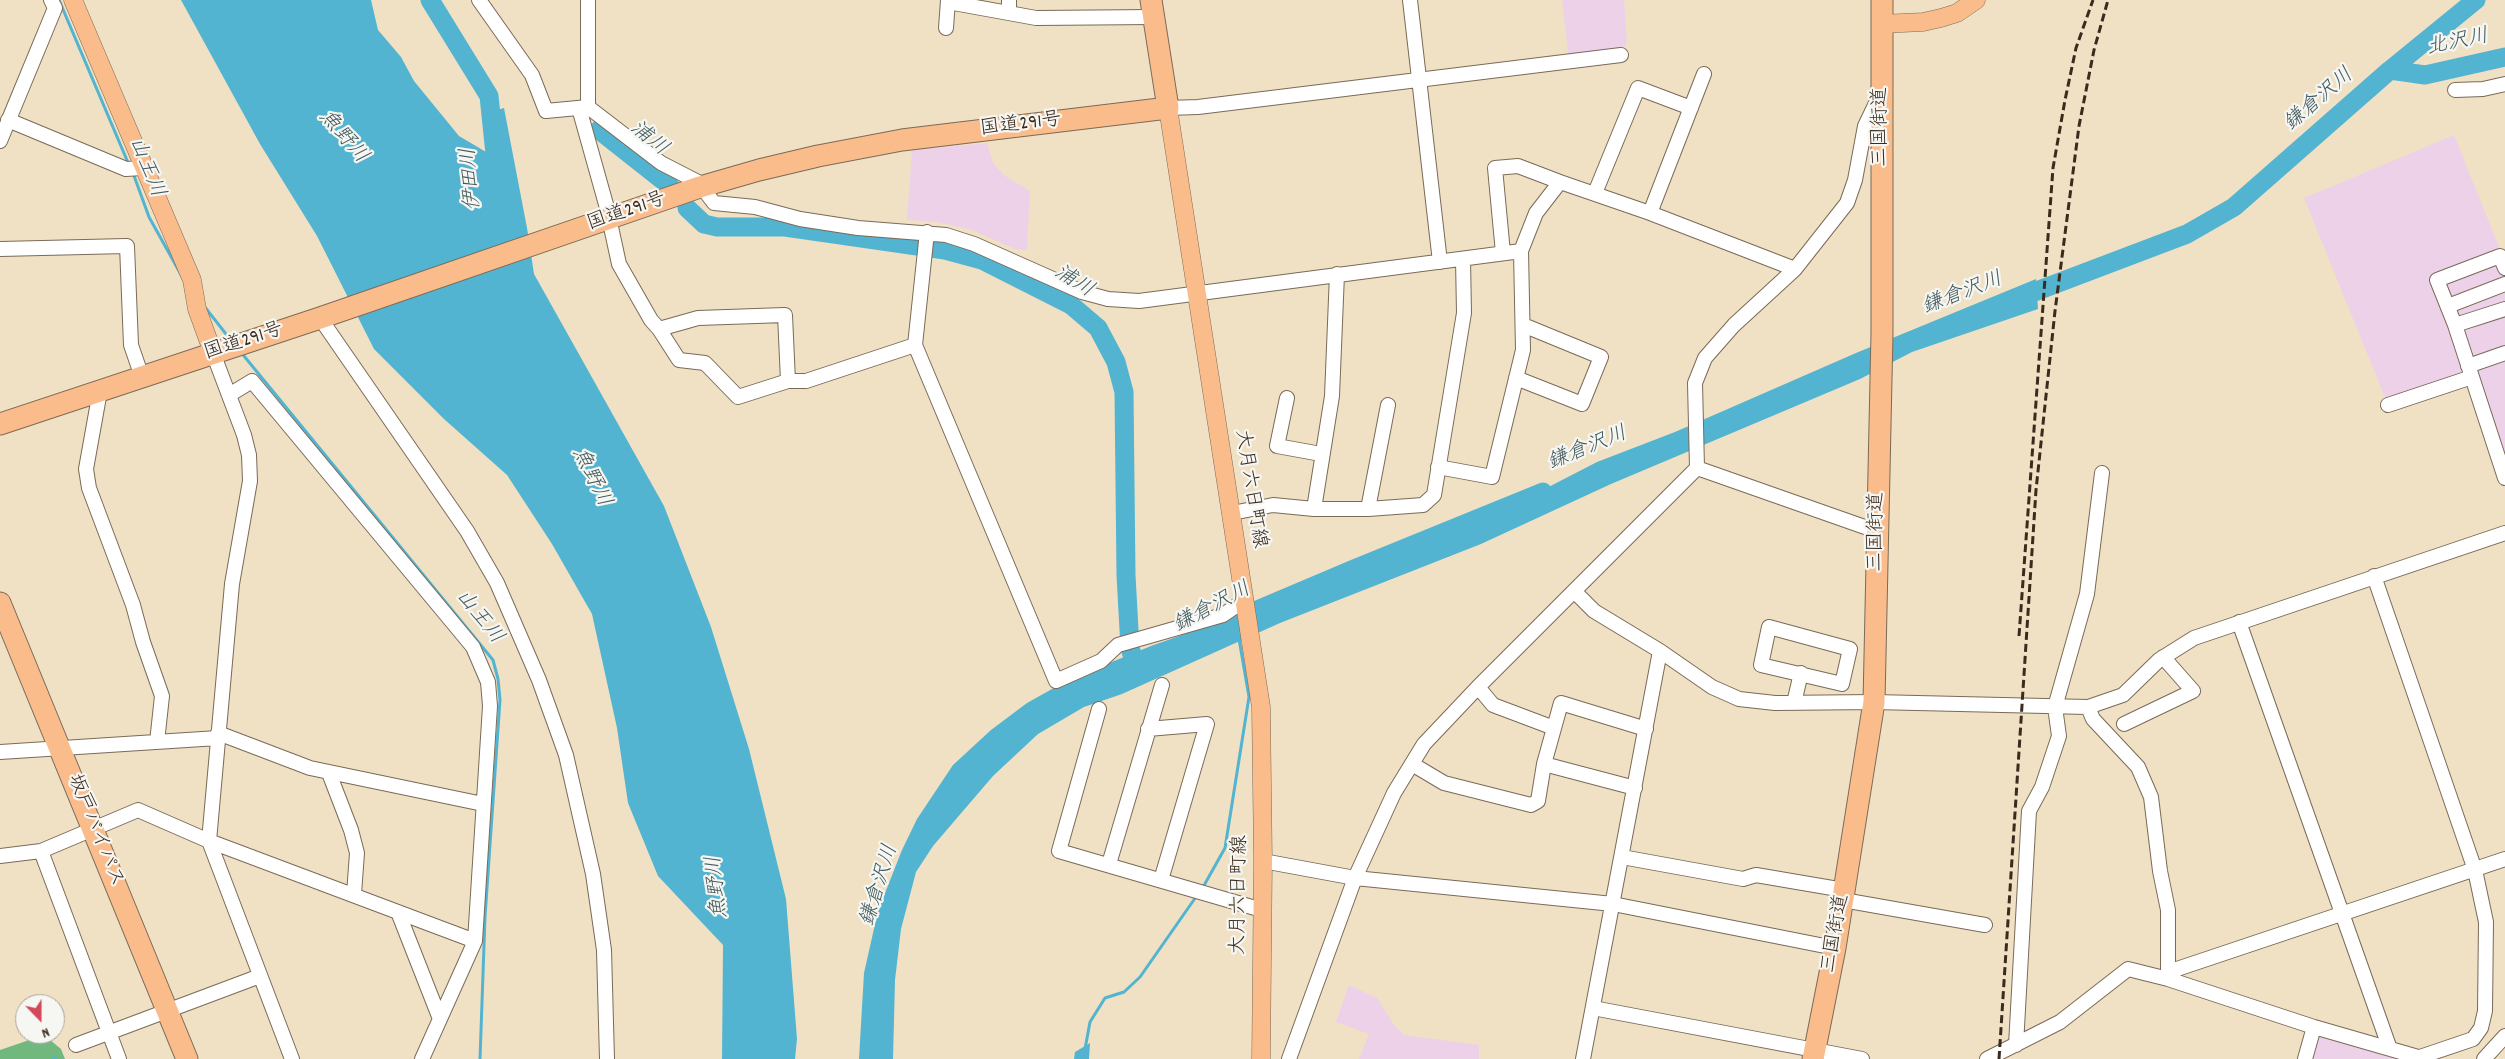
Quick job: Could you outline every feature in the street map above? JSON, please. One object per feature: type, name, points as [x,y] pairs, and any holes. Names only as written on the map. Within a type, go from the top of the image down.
[{"type":"highway","name":"三国街道","points":[[1814,1055],[1835,948],[1874,702],[1882,333],[1882,0]]},
{"type":"highway","points":[[1152,9],[1168,108]]},
{"type":"highway","name":"国道291号","points":[[0,424],[323,317],[700,188],[776,166],[864,146],[1168,108]]},
{"type":"highway","name":"坂戸バイパス","points":[[0,603],[187,1059]]},
{"type":"main road","points":[[72,0],[142,168],[192,280],[197,309],[214,353]]},
{"type":"main road","points":[[1881,24],[1923,22],[1942,18],[1957,13],[1976,0]]},
{"type":"main road","name":"大月六日町線","points":[[1168,108],[1261,707],[1263,861],[1261,1059]]},
{"type":"street","points":[[0,141],[54,8],[51,0]]},
{"type":"street","points":[[479,0],[532,75],[546,110],[584,108],[661,163],[698,182],[700,188],[714,204],[755,207],[800,219],[858,228],[946,235],[974,244],[1082,292],[1108,299],[1139,301],[1522,251]]},
{"type":"street","points":[[588,0],[584,108],[607,208]]},
{"type":"street","points":[[1410,0],[1440,262]]},
{"type":"street","points":[[946,28],[948,1],[1009,6],[1036,18],[1152,9]]},
{"type":"street","points":[[1168,108],[1198,107],[1621,55]]},
{"type":"street","points":[[1650,213],[1704,74]]},
{"type":"street","points":[[2454,90],[2483,89],[2505,84]]},
{"type":"street","points":[[1595,193],[1638,88],[1691,108]]},
{"type":"street","points":[[1289,1059],[1355,878],[1394,793],[1424,744],[1478,687],[1697,468],[1694,413],[1695,383],[1705,358],[1734,325],[1794,269],[1847,203],[1854,180],[1865,126],[1882,92]]},
{"type":"street","points":[[8,120],[126,169],[142,168]]},
{"type":"street","points":[[1503,253],[1495,168],[1518,166],[1650,213],[1794,269]]},
{"type":"street","points":[[1438,468],[1492,477],[1523,350],[1522,251],[1536,213],[1560,182]]},
{"type":"street","points":[[611,227],[619,264],[652,320],[679,360],[705,363],[738,397],[788,380],[806,381],[915,345]]},
{"type":"street","points":[[927,232],[915,345],[1056,681],[1101,661],[1118,645],[1223,615],[1245,600]]},
{"type":"street","points":[[0,249],[127,246],[131,345],[142,377]]},
{"type":"street","points":[[2505,268],[2500,256],[2437,280],[2455,325],[2505,478]]},
{"type":"street","points":[[1232,513],[1273,505],[1314,510],[1423,505],[1434,495],[1464,313],[1462,259]]},
{"type":"street","points":[[1314,510],[1321,454],[1332,396],[1337,274]]},
{"type":"street","points":[[2448,306],[2505,284]]},
{"type":"street","points":[[2455,325],[2505,309]]},
{"type":"street","points":[[659,329],[698,318],[785,315],[788,380]]},
{"type":"street","points":[[323,317],[467,531],[497,583],[539,680],[566,756],[593,874],[604,950],[607,1059]]},
{"type":"street","points":[[1516,378],[1582,404],[1601,357],[1522,325]]},
{"type":"street","points":[[214,353],[244,435],[249,455],[250,481],[232,584],[209,841],[292,1059]]},
{"type":"street","points":[[2388,405],[2470,371],[2505,353]]},
{"type":"street","points":[[229,395],[252,381],[473,647],[488,682],[490,706],[475,941],[422,1059]]},
{"type":"street","points":[[100,392],[86,470],[89,488],[133,605],[143,642],[162,696],[157,742]]},
{"type":"street","points":[[1287,398],[1277,446],[1321,454]]},
{"type":"street","points":[[1368,509],[1388,405]]},
{"type":"street","points":[[1697,468],[1879,532]]},
{"type":"street","points":[[2016,1045],[2029,811],[2042,787],[2059,736],[2055,707],[2087,594],[2102,473]]},
{"type":"street","points":[[1575,592],[1594,611],[1660,651],[1712,687],[1739,699],[1794,703],[1874,702],[2088,707],[2123,695],[2163,657],[2194,638],[2505,533]]},
{"type":"street","points":[[1987,1059],[2060,1022],[2128,969],[2168,976],[2314,1027],[2422,1058],[2473,1038],[2481,1028],[2485,1011],[2486,922],[2475,870],[2374,576]]},
{"type":"street","points":[[2238,622],[2390,1049]]},
{"type":"street","points":[[1769,627],[1850,649],[1842,684],[1801,673],[1762,665],[1769,627]]},
{"type":"street","points":[[1583,1059],[1660,651]]},
{"type":"street","points":[[2124,724],[2193,691],[2163,657]]},
{"type":"street","points":[[1794,703],[1801,673]]},
{"type":"street","points":[[1108,864],[1162,685]]},
{"type":"street","points":[[1478,687],[1493,705],[1554,728]]},
{"type":"street","points":[[1412,764],[1444,783],[1531,805],[1538,800],[1544,764],[1561,703],[1646,729]]},
{"type":"street","points":[[2088,707],[2093,720],[2138,767],[2151,797],[2160,871],[2168,910],[2168,976]]},
{"type":"street","points":[[1099,709],[1059,851],[1262,910]]},
{"type":"street","points":[[1148,729],[1206,724],[1161,880]]},
{"type":"street","points":[[0,752],[157,742],[218,735],[329,774],[484,804]]},
{"type":"street","points":[[1544,764],[1635,788]]},
{"type":"street","points":[[329,774],[357,854],[354,894]]},
{"type":"street","points":[[0,856],[41,851],[138,810],[209,841],[475,941]]},
{"type":"street","points":[[41,851],[119,1059]]},
{"type":"street","points":[[1622,857],[1743,879],[1756,875],[1985,924]]},
{"type":"street","points":[[2168,976],[2505,859]]},
{"type":"street","points":[[1263,861],[1355,878],[1613,904],[1835,948]]},
{"type":"street","points":[[398,912],[440,1019]]},
{"type":"street","points":[[76,1045],[260,976]]},
{"type":"street","points":[[1593,1008],[1814,1055],[1862,1059]]},
{"type":"street","points":[[2305,1059],[2314,1027]]},
{"type":"street","points":[[2484,1059],[2505,1036]]},
{"type":"shaded area","points":[[1562,0],[1624,0],[1627,41],[1621,55],[1569,61]]},
{"type":"shaded area","points":[[2454,135],[2505,262],[2505,485],[2466,383],[2388,405],[2304,198]]},
{"type":"shaded area","points":[[987,143],[993,163],[1005,176],[1030,191],[1027,248],[1025,250],[1015,249],[969,229],[936,222],[907,220],[912,150]]},
{"type":"shaded area","points":[[1349,985],[1377,998],[1394,1025],[1404,1035],[1479,1045],[1479,1059],[1359,1059],[1369,1034],[1336,1022]]},
{"type":"shaded area","points":[[2314,1027],[2425,1059],[2305,1059]]},
{"type":"green space","points":[[18,1044],[55,1044],[61,1049],[65,1059],[0,1059],[0,1050]]},
{"type":"water","name":"魚野川","points":[[181,0],[371,0],[378,30],[401,57],[414,81],[459,136],[503,162],[497,110],[504,108],[534,274],[664,506],[711,627],[749,749],[786,899],[797,1039],[795,1059],[722,1059],[723,945],[658,876],[628,803],[617,728],[592,614],[552,544],[507,475],[444,419],[374,349],[317,236],[260,144]]},
{"type":"water","points":[[2036,279],[2038,309],[1912,352],[1860,379],[1611,484],[1481,544],[1280,623],[1122,694],[1084,707],[1038,734],[993,776],[933,846],[916,872],[901,929],[895,980],[893,1059],[859,1059],[864,973],[878,911],[902,850],[917,819],[953,765],[991,730],[1027,703],[1070,679],[1151,646],[1213,624],[1273,609],[1473,526],[1597,462],[1675,432],[1856,353]]},
{"type":"water","points":[[1090,1043],[1089,1059],[1074,1059],[1075,1052]]},
{"type":"waterway","name":"山王川","points":[[59,0],[129,165]]},
{"type":"waterway","name":"伊田川","points":[[430,0],[489,96],[498,183]]},
{"type":"waterway","name":"鎌倉沢川","points":[[2013,300],[2187,234],[2234,207],[2390,70],[2476,0]]},
{"type":"waterway","name":"北沢川","points":[[2390,70],[2425,75],[2505,57]]},
{"type":"waterway","name":"浦川","points":[[599,130],[670,186]]},
{"type":"waterway","name":"山王川","points":[[133,173],[149,217],[184,280]]},
{"type":"waterway","name":"浦川","points":[[687,208],[704,224],[717,227],[785,227],[945,250],[982,260],[1071,305],[1098,328],[1116,362],[1124,392],[1126,575],[1130,648],[1137,670]]},
{"type":"waterway","name":"山王川","points":[[204,306],[226,334]]},
{"type":"waterway","name":"山王川","points":[[244,356],[493,660],[498,679],[500,700],[485,917],[480,1059]]},
{"type":"waterway","name":"鎌倉沢川","points":[[1215,632],[1236,619],[1543,492]]},
{"type":"waterway","points":[[1202,889],[1225,848],[1249,697],[1239,639]]},
{"type":"waterway","points":[[1085,1049],[1090,1022],[1105,998],[1124,992],[1140,977],[1198,894]]},
{"type":"railway","points":[[2019,636],[2053,168],[2076,48],[2093,0]]},
{"type":"railway","points":[[1999,1059],[2036,490],[2055,311],[2079,126],[2094,50],[2108,0]]}]
